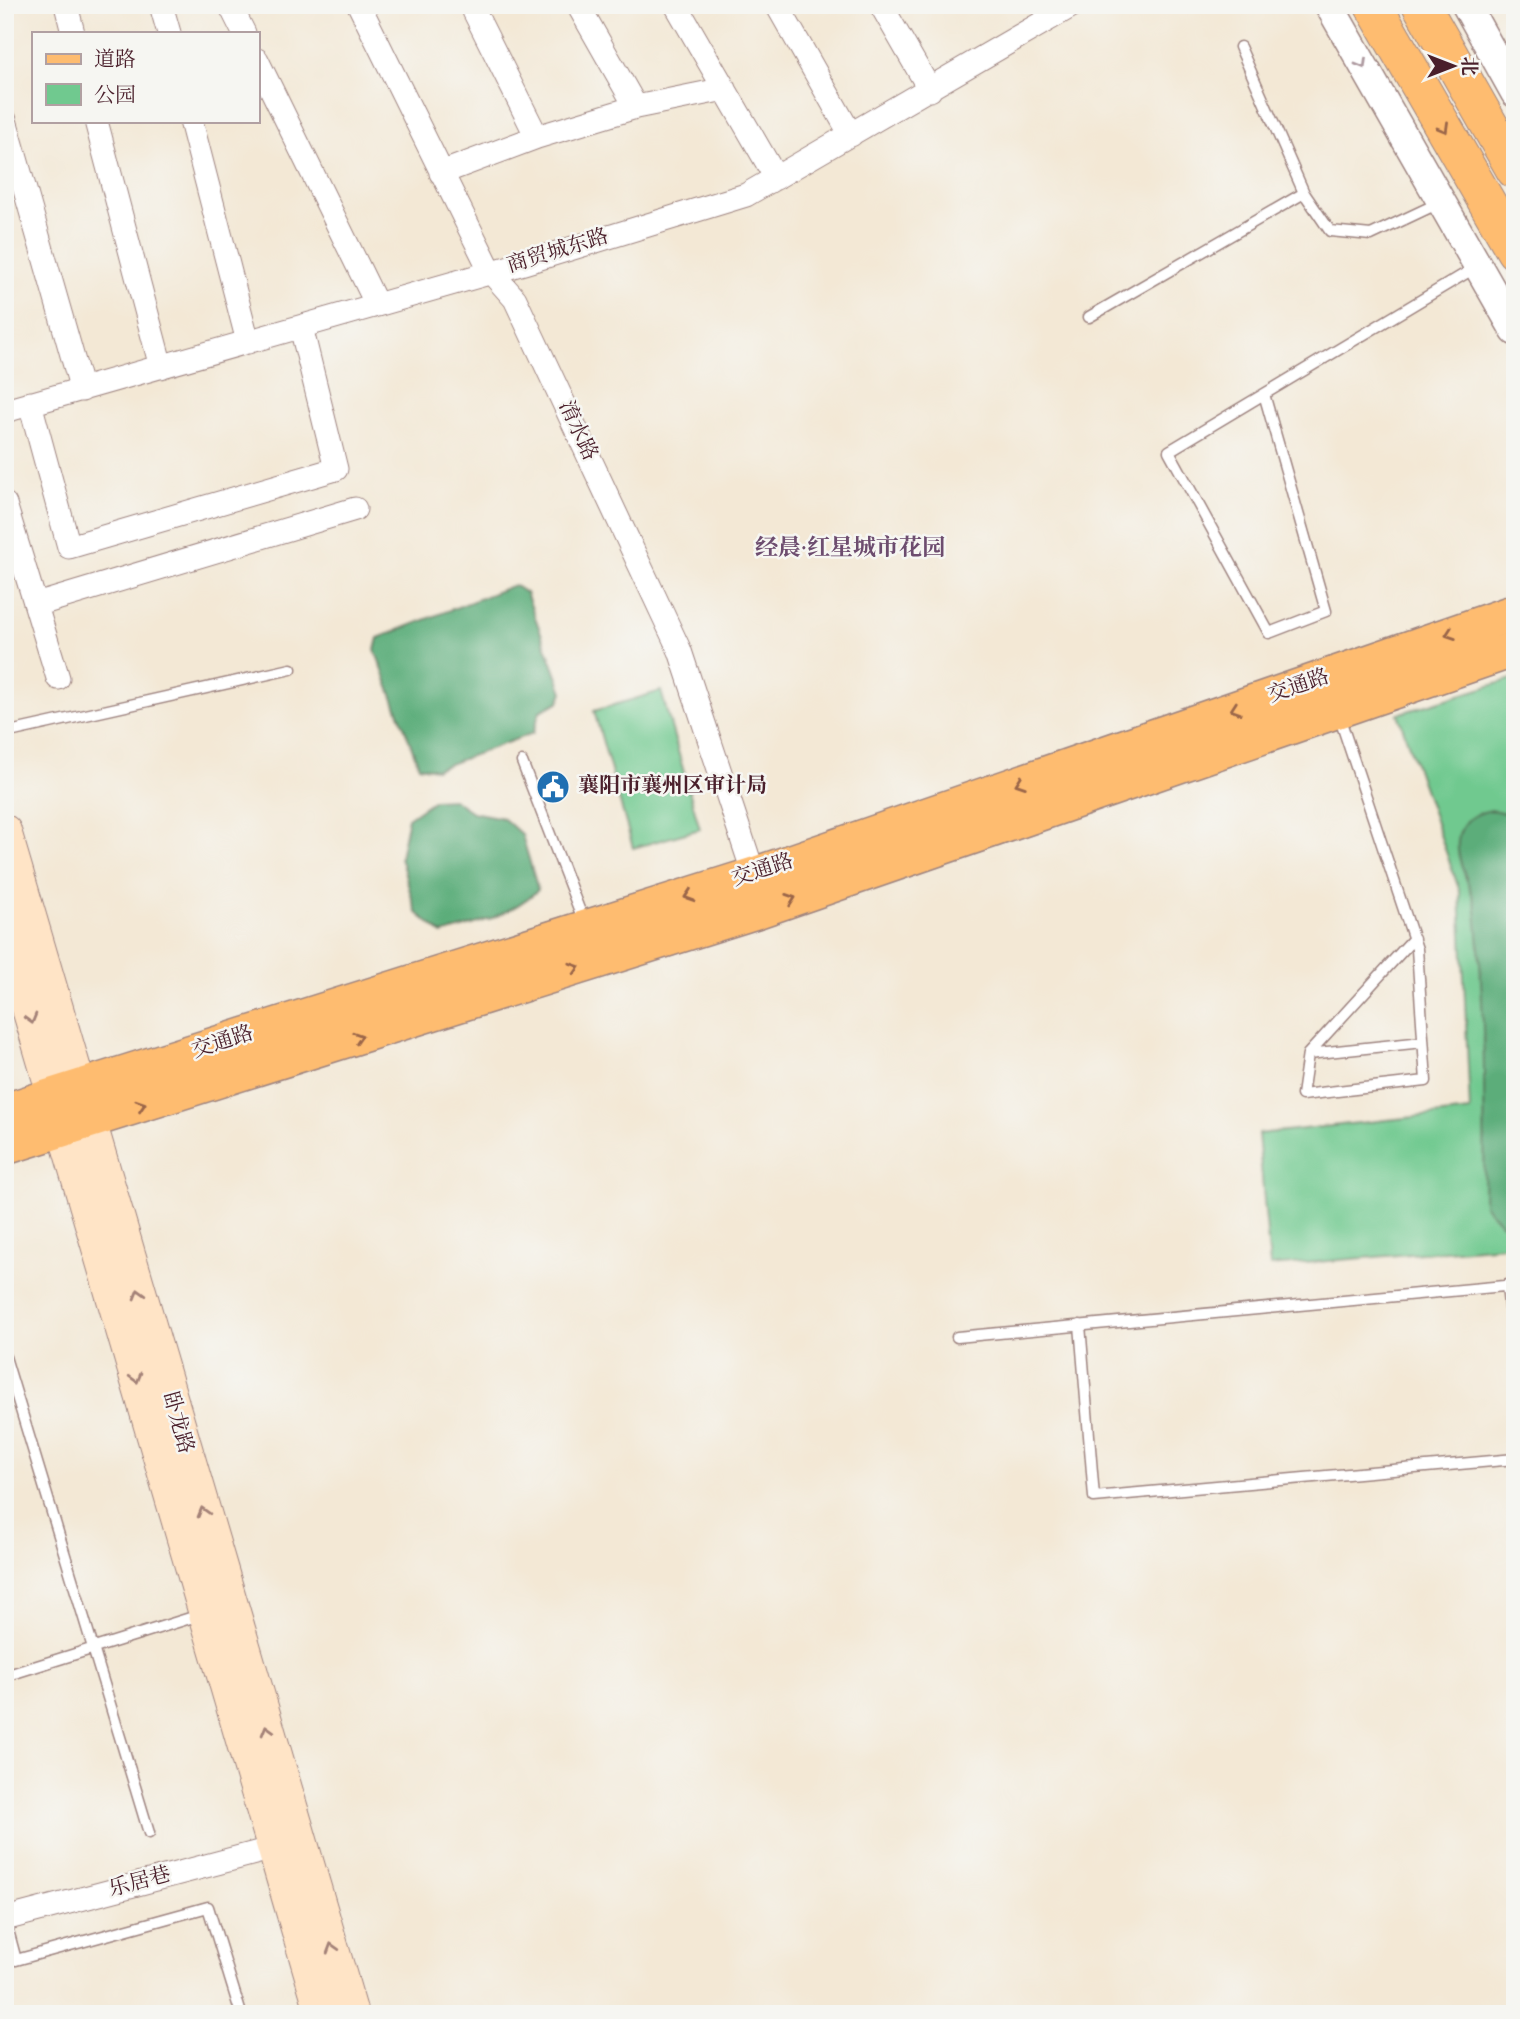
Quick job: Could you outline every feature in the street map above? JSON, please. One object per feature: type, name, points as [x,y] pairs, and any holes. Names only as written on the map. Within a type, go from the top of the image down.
[{"type":"highway","points":[[1373,5],[1515,251]]},
{"type":"highway","points":[[1421,5],[1515,170]]},
{"type":"main road","name":"交通路","points":[[5,1111],[754,875],[1515,612]]},
{"type":"main road","name":"交通路","points":[[5,1147],[759,910],[1515,649]]},
{"type":"main road","name":"卧龙路","points":[[5,831],[66,1092],[352,2014]]},
{"type":"main road","name":"卧龙路","points":[[5,930],[66,1092]]},
{"type":"main road","name":"卧龙路","points":[[76,1125],[206,1614],[322,2014]]},
{"type":"street","points":[[66,5],[73,32]]},
{"type":"street","points":[[162,5],[169,32]]},
{"type":"street","points":[[230,5],[244,32]]},
{"type":"street","name":"淯水路","points":[[359,5],[491,272],[515,299],[680,651],[754,875]]},
{"type":"street","points":[[471,5],[537,137]]},
{"type":"street","points":[[579,5],[636,107]]},
{"type":"street","points":[[676,5],[776,178]]},
{"type":"street","points":[[777,5],[851,135]]},
{"type":"street","points":[[881,5],[930,90]]},
{"type":"street","name":"商贸城东路","points":[[5,411],[491,272],[746,195],[1073,5]]},
{"type":"street","points":[[1329,5],[1515,331]]},
{"type":"street","points":[[1466,5],[1513,85],[1475,100]]},
{"type":"street","points":[[259,64],[377,305]]},
{"type":"street","points":[[441,173],[537,137],[636,107],[725,89]]},
{"type":"street","points":[[5,120],[82,390]]},
{"type":"street","points":[[96,122],[161,367]]},
{"type":"street","points":[[191,122],[248,342]]},
{"type":"street","points":[[1460,234],[1493,214]]},
{"type":"street","points":[[30,403],[69,547],[336,469],[301,327]]},
{"type":"street","points":[[5,503],[58,678]]},
{"type":"street","points":[[36,605],[355,509]]},
{"type":"street","name":"乐居巷","points":[[5,1919],[274,1848]]},
{"type":"lane","points":[[1240,47],[1304,193],[1330,231],[1371,235],[1441,202]]},
{"type":"lane","points":[[1089,317],[1304,193]]},
{"type":"lane","points":[[1264,394],[1326,611],[1269,633],[1169,451],[1264,394],[1478,266]]},
{"type":"lane","points":[[5,733],[291,669]]},
{"type":"lane","points":[[1337,710],[1418,949],[1426,1081],[1302,1096],[1308,1054],[1413,938]]},
{"type":"lane","points":[[522,762],[586,928]]},
{"type":"lane","points":[[1308,1054],[1423,1042]]},
{"type":"lane","points":[[957,1337],[1511,1285],[1515,1366]]},
{"type":"lane","points":[[1080,1325],[1094,1497],[1515,1460]]},
{"type":"lane","points":[[5,1357],[149,1833]]},
{"type":"lane","points":[[5,1676],[206,1614]]},
{"type":"lane","points":[[5,1919],[16,1960],[208,1907],[241,2014]]},
{"type":"green space","points":[[514,585],[526,593],[563,692],[559,702],[540,711],[533,733],[436,769],[419,766],[375,650],[378,638]]},
{"type":"green space","points":[[1515,678],[1515,1245],[1270,1266],[1258,1134],[1470,1111],[1460,892],[1398,714]]},
{"type":"green space","points":[[661,691],[700,829],[633,848],[594,711]]},
{"type":"green space","points":[[453,799],[472,812],[503,818],[522,835],[538,890],[505,912],[442,934],[416,912],[400,857],[408,818],[434,800]]},
{"type":"green space","points":[[1492,810],[1515,815],[1515,1224],[1502,1224],[1484,1205],[1484,1058],[1479,947],[1474,900],[1459,859],[1458,848],[1458,838],[1468,820],[1479,813]]},
{"type":"place","name":"襄阳市襄州区审计局","points":[[553,787]]},
{"type":"district","name":"经晨·红星城市花园","points":[[850,549]]}]
